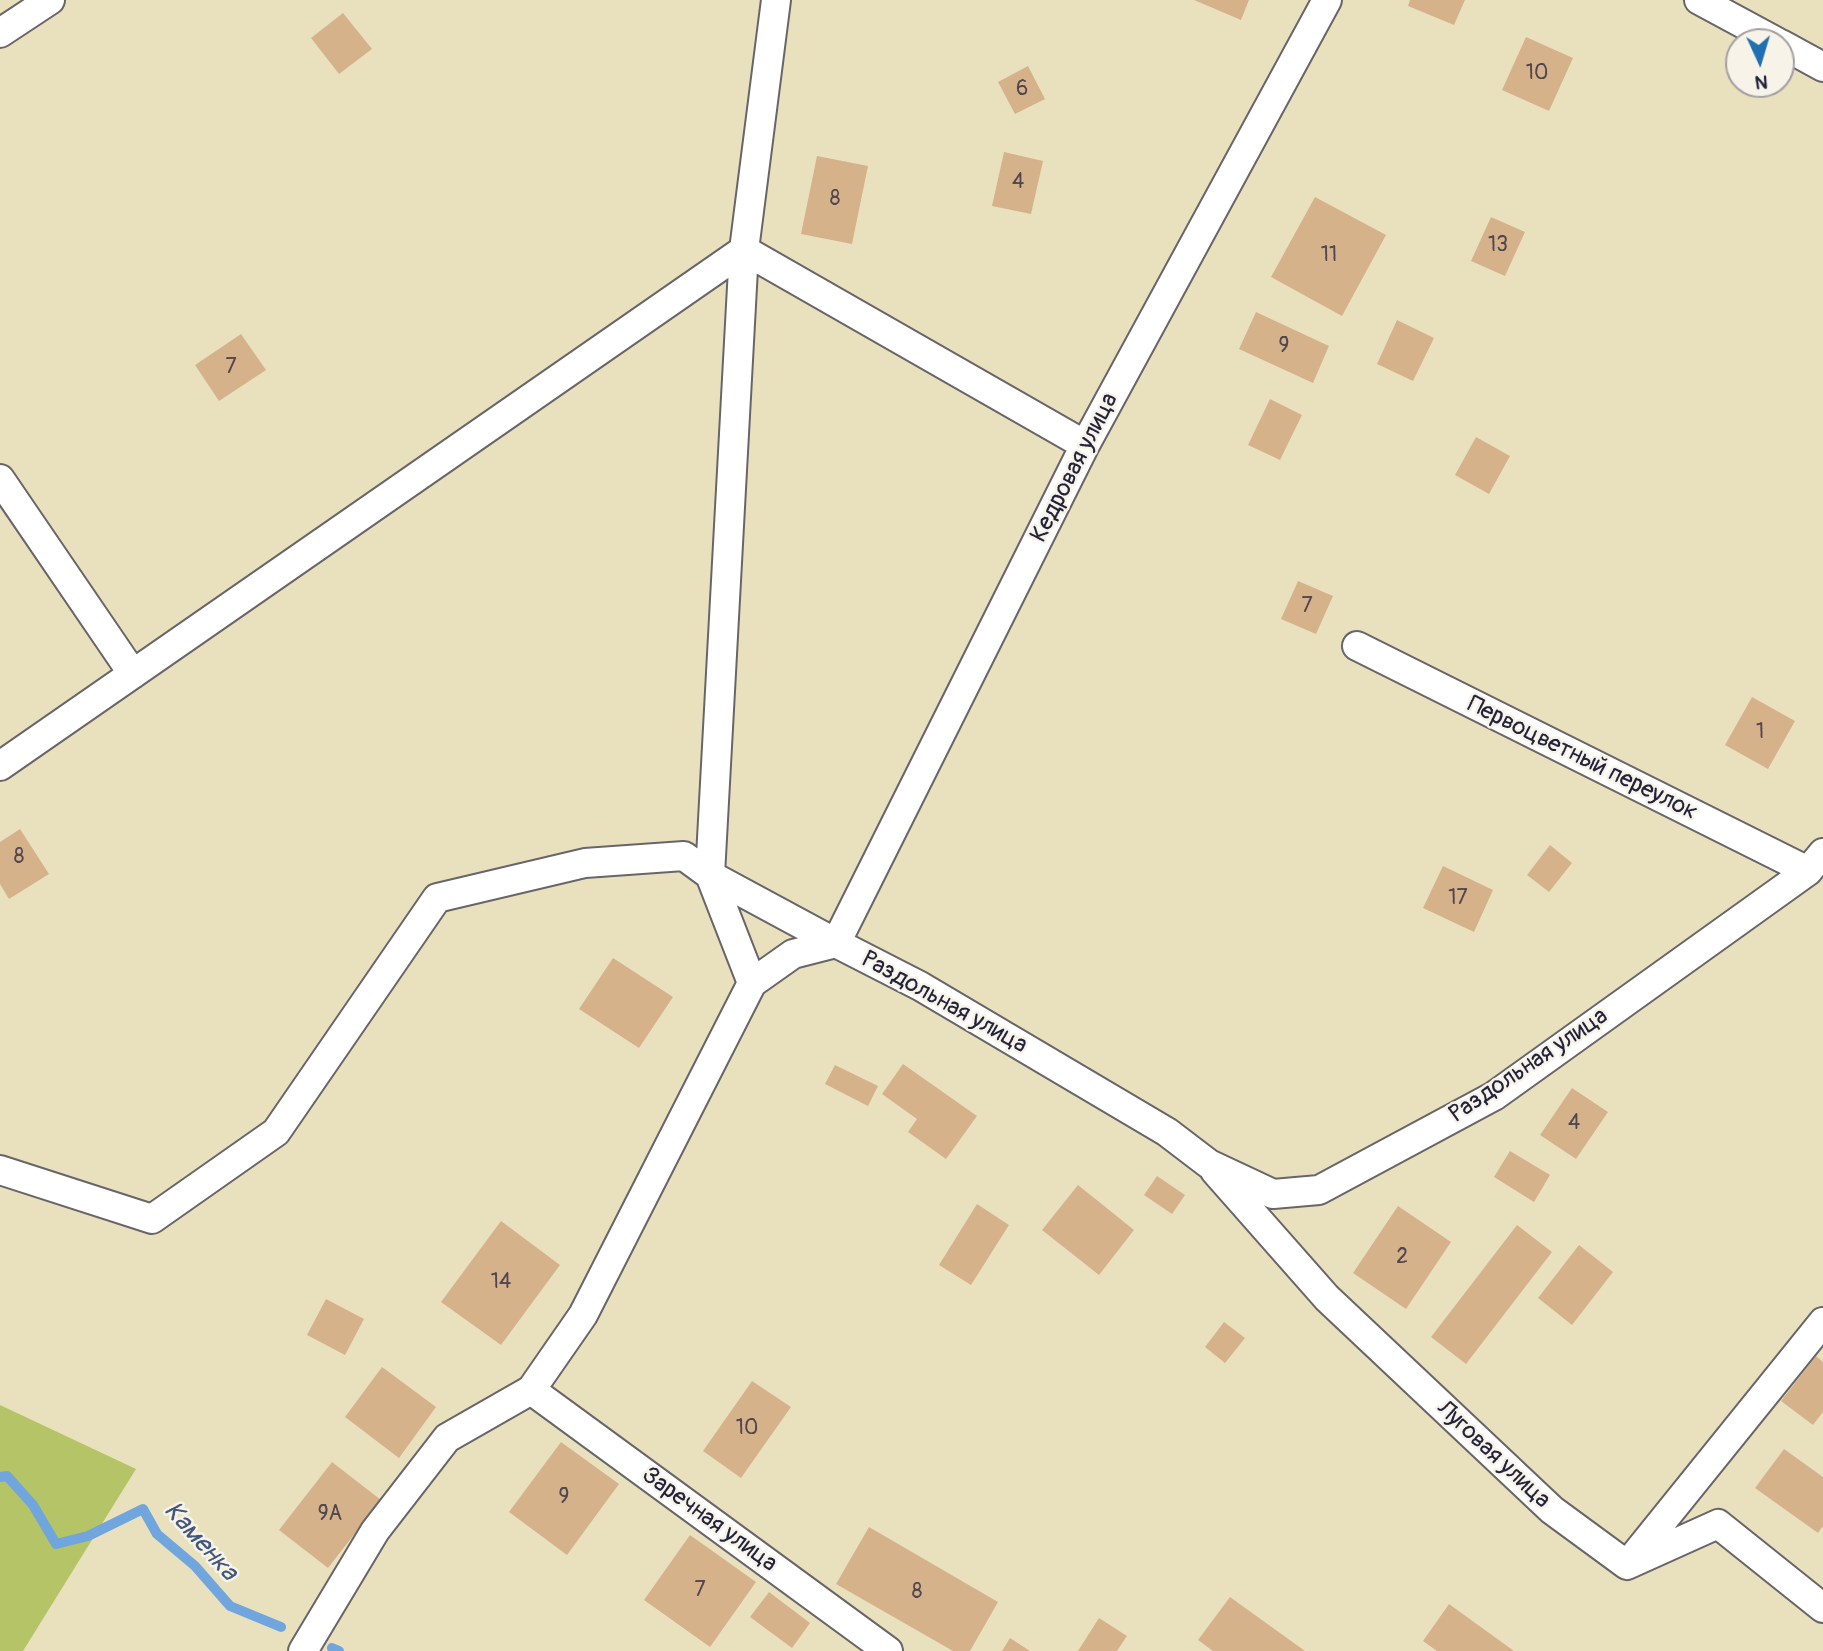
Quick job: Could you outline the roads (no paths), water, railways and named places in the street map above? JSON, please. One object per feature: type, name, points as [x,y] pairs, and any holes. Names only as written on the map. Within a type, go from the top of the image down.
[{"type":"street","points":[[0,33],[50,0]]},
{"type":"street","points":[[752,984],[710,875],[744,250],[776,0]]},
{"type":"street","name":"Кедровая улица","points":[[836,943],[1085,445],[1327,0]]},
{"type":"street","points":[[1699,0],[1751,28]]},
{"type":"street","points":[[1795,52],[1823,67]]},
{"type":"street","points":[[744,250],[1085,445]]},
{"type":"street","points":[[0,766],[744,250]]},
{"type":"street","points":[[0,479],[133,674]]},
{"type":"street","name":"Первоцветный переулок","points":[[1357,646],[1815,862]]},
{"type":"street","points":[[0,1170],[152,1219],[276,1132],[437,898],[585,863],[684,856],[710,875],[836,943]]},
{"type":"street","name":"Раздольная улица","points":[[303,1651],[375,1531],[447,1438],[531,1390],[583,1315],[752,984],[793,954],[836,943],[943,1000],[1167,1132],[1209,1164],[1273,1194],[1319,1190],[1494,1096],[1815,862]]},
{"type":"street","name":"Луговая улица","points":[[1209,1164],[1327,1298],[1552,1510],[1627,1564]]},
{"type":"street","points":[[1627,1564],[1823,1322]]},
{"type":"street","name":"Заречная улица","points":[[531,1390],[888,1651]]},
{"type":"street","points":[[1627,1564],[1718,1524],[1823,1608]]},
{"type":"waterway","name":"Каменка","points":[[0,1477],[7,1476],[33,1505],[56,1544],[88,1536],[143,1509],[157,1534],[195,1566],[230,1606],[281,1627]]},
{"type":"waterway","name":"Каменка","points":[[332,1648],[339,1651]]}]
